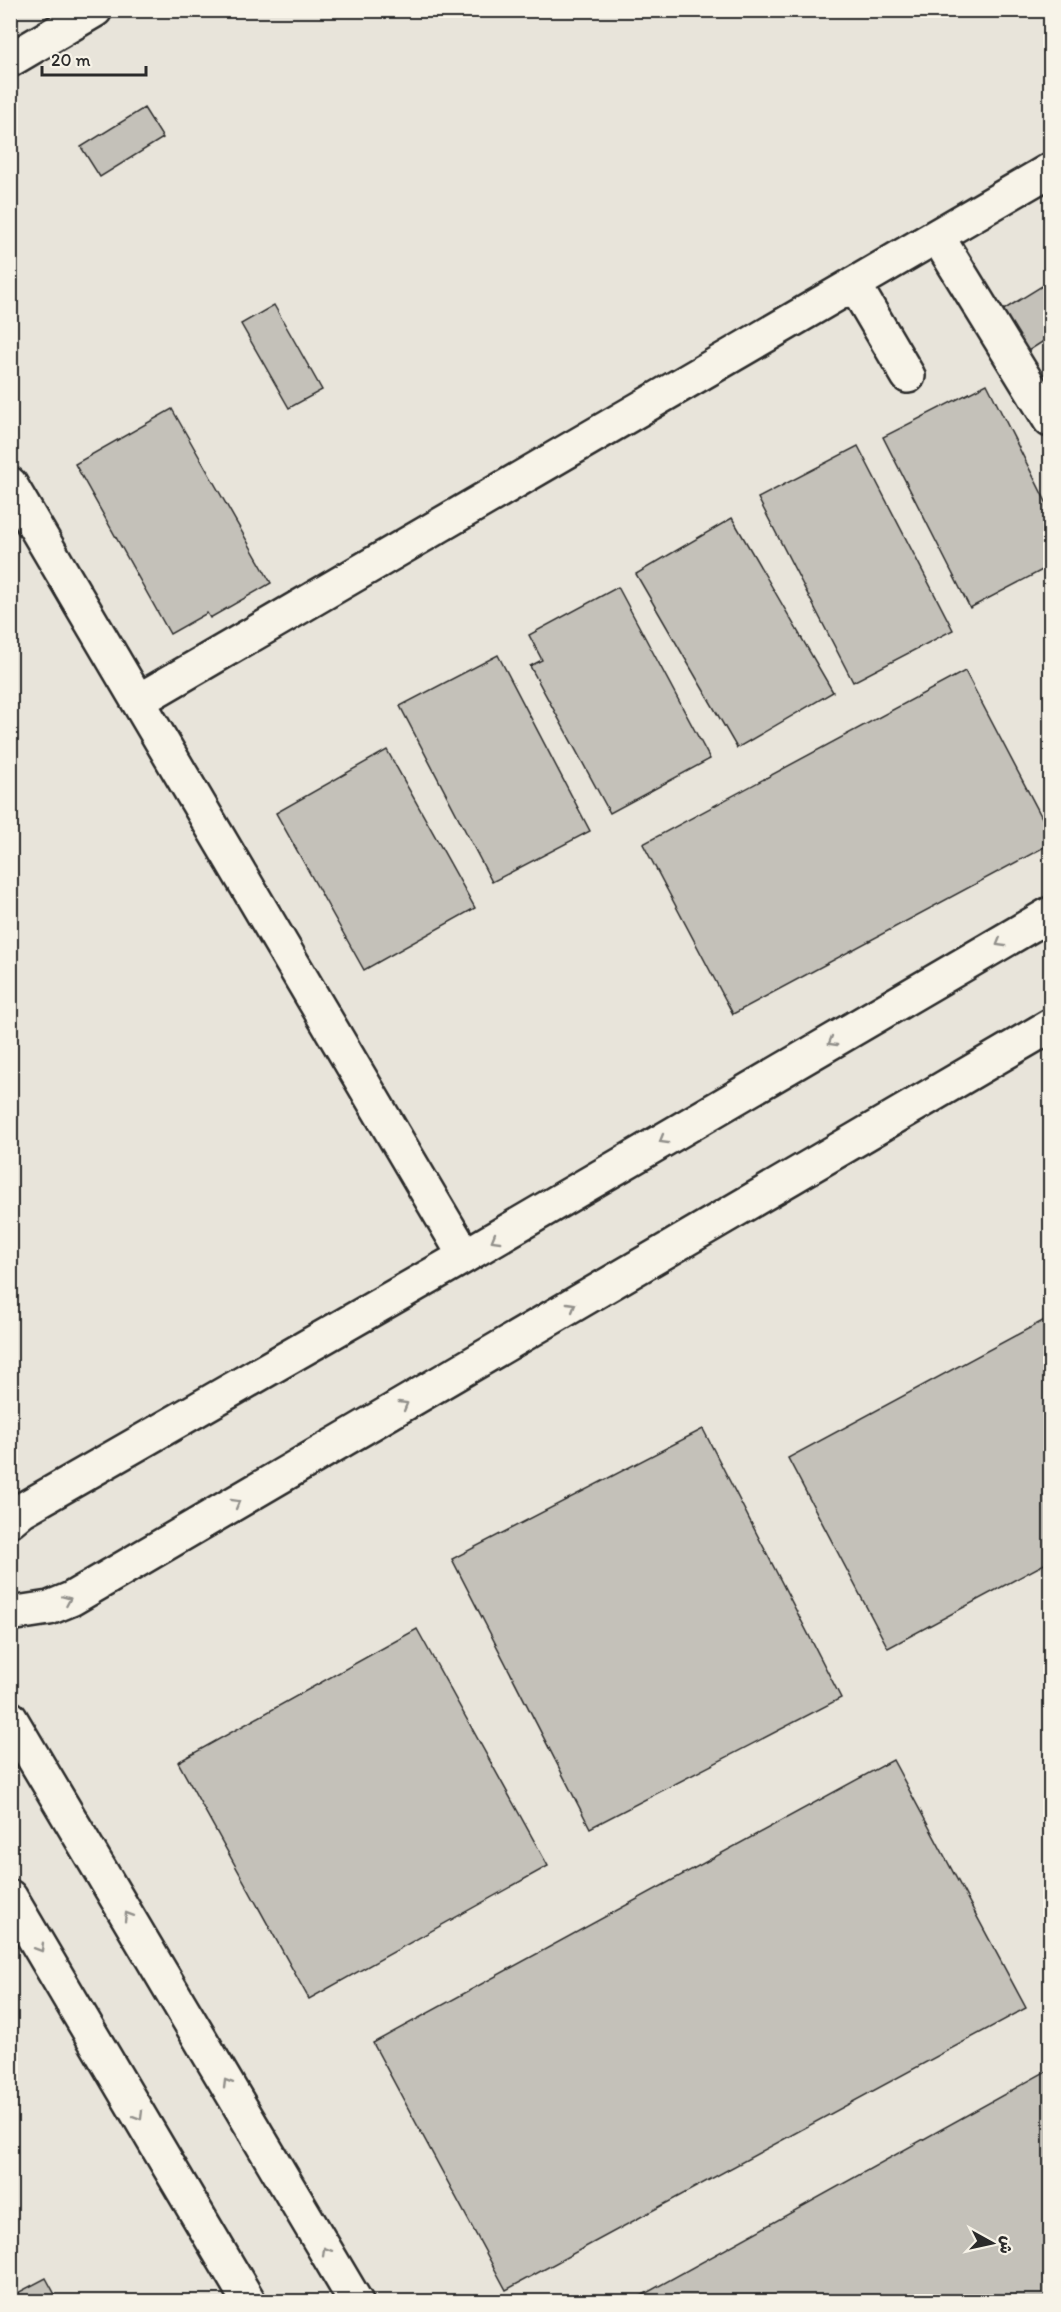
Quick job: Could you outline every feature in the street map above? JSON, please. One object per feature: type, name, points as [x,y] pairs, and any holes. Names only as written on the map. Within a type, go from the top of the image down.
[{"type":"lane","points":[[10,60],[95,10]]},
{"type":"lane","points":[[138,701],[1050,170]]},
{"type":"lane","points":[[937,236],[1050,420]]},
{"type":"lane","points":[[854,284],[908,376]]},
{"type":"lane","points":[[10,484],[465,1256]]},
{"type":"lane","points":[[10,1520],[33,1504],[465,1256],[1050,914]]},
{"type":"lane","points":[[10,1614],[49,1608],[71,1599],[1050,1026]]},
{"type":"lane","points":[[10,1718],[356,2301]]},
{"type":"lane","points":[[10,1897],[249,2301]]},
{"type":"shaded area","points":[[11,11],[1050,11],[1050,2301],[11,2301]]},
{"type":"building","points":[[144,108],[163,138],[100,177],[81,147]]},
{"type":"building","points":[[1050,281],[1050,337],[1025,353],[1000,312]]},
{"type":"building","points":[[274,305],[322,390],[289,408],[241,324]]},
{"type":"building","points":[[987,384],[1050,510],[1050,566],[970,608],[883,437]]},
{"type":"building","points":[[172,409],[271,583],[210,618],[207,613],[170,634],[75,464]]},
{"type":"building","points":[[858,446],[953,630],[853,682],[758,498]]},
{"type":"building","points":[[732,518],[833,692],[737,748],[636,574]]},
{"type":"building","points":[[618,587],[710,759],[610,813],[530,666],[542,660],[529,635]]},
{"type":"building","points":[[498,655],[590,831],[492,882],[400,706]]},
{"type":"building","points":[[965,671],[1050,833],[1050,844],[733,1014],[643,844]]},
{"type":"building","points":[[387,750],[475,908],[364,970],[276,813]]},
{"type":"building","points":[[1050,1317],[1050,1561],[888,1648],[788,1458]]},
{"type":"building","points":[[703,1429],[841,1698],[590,1828],[452,1559]]},
{"type":"building","points":[[417,1629],[548,1866],[309,1999],[178,1762]]},
{"type":"building","points":[[893,1760],[1026,2008],[506,2290],[373,2043]]},
{"type":"building","points":[[1050,2069],[1050,2302],[630,2302]]},
{"type":"building","points":[[46,2278],[59,2302],[10,2302],[10,2297]]}]
